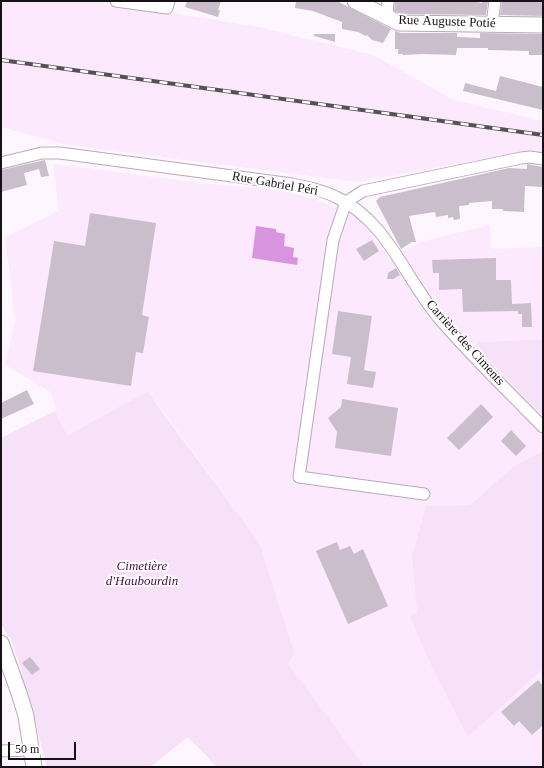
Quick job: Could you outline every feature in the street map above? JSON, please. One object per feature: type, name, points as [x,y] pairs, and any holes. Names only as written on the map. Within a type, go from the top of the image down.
[{"type":"street","points":[[116,1],[168,4]]},
{"type":"street","name":"Rue Auguste Potié","points":[[355,1],[399,23],[543,25]]},
{"type":"street","points":[[387,17],[388,1]]},
{"type":"street","points":[[492,24],[495,1]]},
{"type":"street","name":"Rue Gabriel Péri","points":[[1,163],[42,153],[60,153],[292,184],[327,193],[346,202]]},
{"type":"street","points":[[424,494],[299,477],[333,240],[346,202],[363,192],[521,158],[530,157],[543,159]]},
{"type":"street","name":"Carrière des Ciments","points":[[346,202],[362,213],[377,228],[436,315],[543,427]]},
{"type":"street","points":[[3,649],[24,710],[34,767]]},
{"type":"street","points":[[1,751],[31,750]]},
{"type":"shaded area","points":[[1,1],[104,2],[259,27],[373,55],[454,100],[543,121],[543,152],[526,151],[358,182],[68,145],[1,127]]},
{"type":"shaded area","points":[[53,164],[201,183],[284,191],[317,200],[358,218],[390,259],[420,242],[490,225],[491,249],[543,247],[543,339],[479,342],[476,346],[543,416],[543,451],[514,466],[470,505],[426,506],[412,556],[417,614],[468,737],[543,669],[543,767],[365,767],[287,664],[259,542],[148,391],[66,437],[55,411],[52,393],[5,365],[15,320],[5,237],[59,211]]},
{"type":"shaded area","points":[[256,226],[276,229],[276,232],[285,234],[284,246],[294,248],[293,257],[298,258],[297,265],[252,258]]},
{"type":"green space","points":[[543,339],[543,416],[476,346],[479,342]]},
{"type":"green space","name":"Cimetière d'Haubourdin","points":[[148,391],[259,542],[294,653],[288,664],[365,767],[217,767],[188,737],[150,767],[47,767],[30,701],[21,675],[23,674],[10,637],[8,637],[1,623],[1,438],[55,411],[67,436]]},
{"type":"green space","points":[[543,451],[543,669],[468,737],[433,669],[410,617],[417,614],[412,556],[426,506],[470,505],[514,466]]},
{"type":"building","points":[[187,1],[221,1],[218,10],[220,10],[218,17],[185,7]]},
{"type":"building","points":[[296,1],[337,1],[391,29],[383,43],[372,40],[367,35],[366,36],[358,32],[342,29],[342,22],[313,11],[295,8]]},
{"type":"building","points":[[395,1],[472,1],[482,3],[482,1],[488,1],[486,15],[401,14],[394,11]]},
{"type":"building","points":[[502,1],[541,1],[543,3],[543,16],[500,15]]},
{"type":"building","points":[[395,31],[401,33],[457,33],[457,37],[480,38],[480,33],[543,34],[543,55],[529,55],[529,51],[488,50],[488,48],[457,48],[456,55],[403,55],[398,54],[398,49],[395,49]]},
{"type":"building","points":[[314,34],[335,34],[335,42],[314,36]]},
{"type":"building","points":[[500,76],[543,87],[543,110],[463,91],[465,83],[496,91]]},
{"type":"building","points":[[45,160],[49,176],[41,177],[39,169],[24,173],[27,185],[1,192],[1,170]]},
{"type":"building","points":[[527,164],[543,167],[543,187],[525,186],[524,212],[492,209],[492,201],[469,203],[469,205],[459,206],[460,219],[454,220],[453,217],[448,218],[448,215],[436,217],[435,212],[409,216],[416,242],[412,242],[401,249],[376,201],[380,197],[509,168],[527,169]]},
{"type":"building","points":[[90,213],[156,223],[142,315],[149,317],[143,353],[136,352],[131,386],[33,371],[54,241],[85,246]]},
{"type":"building","points":[[372,240],[379,251],[364,261],[356,249]]},
{"type":"building","points":[[496,258],[496,280],[511,280],[512,304],[531,303],[532,327],[522,327],[522,314],[518,314],[518,311],[463,312],[462,289],[439,290],[439,273],[433,273],[432,260]]},
{"type":"building","points":[[396,268],[400,275],[393,279],[387,279],[388,273]]},
{"type":"building","points":[[338,311],[372,316],[364,370],[376,372],[373,388],[347,384],[351,357],[332,354]]},
{"type":"building","points":[[27,390],[34,404],[1,419],[1,403]]},
{"type":"building","points":[[342,399],[398,408],[391,456],[335,448],[337,432],[328,418],[341,407]]},
{"type":"building","points":[[481,404],[493,417],[459,450],[447,438]]},
{"type":"building","points":[[511,430],[526,446],[516,456],[501,441]]},
{"type":"building","points":[[337,542],[340,550],[350,546],[354,554],[363,549],[388,606],[348,624],[316,551]]},
{"type":"building","points":[[30,657],[40,669],[32,675],[22,663]]},
{"type":"building","points":[[538,680],[543,686],[543,725],[532,735],[519,721],[514,726],[501,712]]},
{"type":"railway","points":[[1,60],[543,135]]}]
